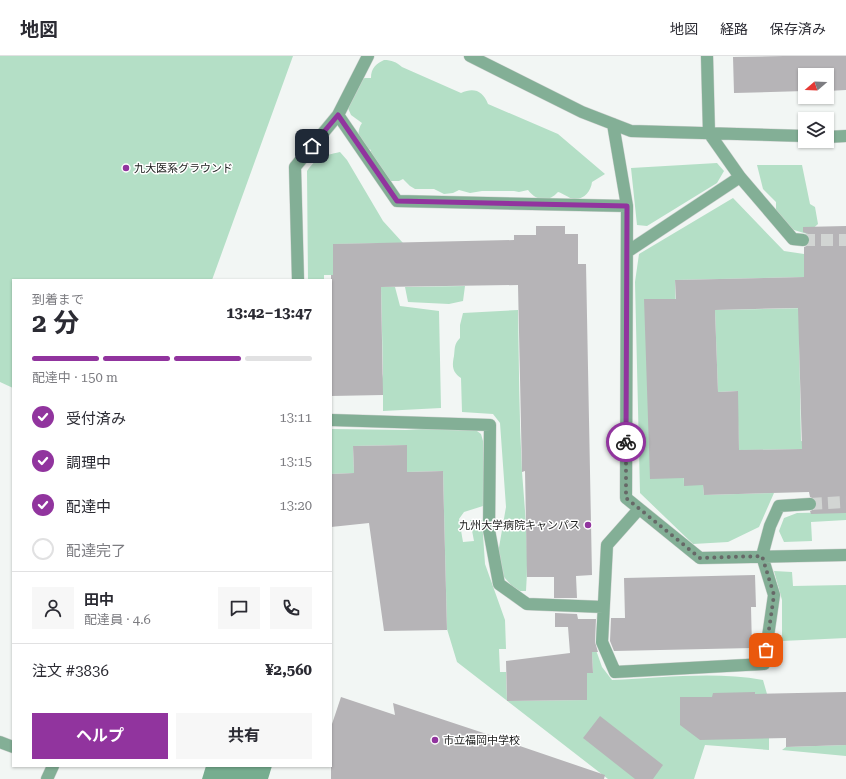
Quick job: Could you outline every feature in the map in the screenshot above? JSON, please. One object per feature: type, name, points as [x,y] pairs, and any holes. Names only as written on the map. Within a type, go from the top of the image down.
[{"type":"street","points":[[298,279],[295,167],[338,115],[368,56]]},
{"type":"street","points":[[470,56],[582,112],[631,131],[798,136]]},
{"type":"street","points":[[707,56],[709,133],[740,178],[793,239],[804,240]]},
{"type":"street","points":[[338,115],[397,201],[627,206]]},
{"type":"street","points":[[613,124],[627,206],[626,498],[700,558],[846,554]]},
{"type":"street","points":[[834,137],[846,136]]},
{"type":"street","points":[[627,252],[740,178]]},
{"type":"street","points":[[332,420],[490,425],[489,530],[499,584],[527,604],[602,607]]},
{"type":"street","points":[[639,509],[607,545],[602,607],[602,642],[615,672],[764,664],[774,595],[762,556],[770,526],[779,506],[810,504]]},
{"type":"street","points":[[0,742],[12,747]]},
{"type":"street","points":[[47,779],[53,767]]},
{"type":"shaded area","name":"九大医系グラウンド","points":[[0,56],[293,56],[212,279],[12,279],[12,388],[0,382]]},
{"type":"shaded area","points":[[384,60],[394,62],[461,93],[470,90],[478,91],[484,96],[488,104],[558,134],[605,174],[592,182],[590,189],[586,194],[578,199],[574,199],[558,192],[551,198],[539,199],[528,190],[519,192],[482,191],[470,193],[459,190],[453,193],[444,194],[434,189],[415,189],[403,179],[399,181],[389,181],[369,154],[371,150],[364,146],[359,139],[359,131],[362,123],[351,115],[347,106],[356,81],[371,78],[374,67]]},
{"type":"shaded area","points":[[340,152],[347,160],[383,221],[403,243],[333,244],[333,275],[324,275],[324,279],[308,279],[307,171],[318,159]]},
{"type":"shaded area","points":[[717,163],[724,171],[717,183],[647,226],[637,225],[631,168]]},
{"type":"shaded area","points":[[757,165],[802,165],[810,204],[815,207],[818,224],[807,234],[791,229],[776,211],[776,202],[763,189]]},
{"type":"shaded area","points":[[733,198],[784,251],[804,254],[804,277],[675,280],[676,311],[680,311],[684,485],[703,485],[704,495],[774,493],[759,527],[728,542],[693,544],[640,493],[635,282],[639,254]]},
{"type":"shaded area","points":[[465,286],[463,301],[449,304],[408,302],[405,287]]},
{"type":"shaded area","points":[[381,287],[395,287],[400,306],[439,311],[441,408],[383,411],[383,395],[380,388],[383,374]]},
{"type":"shaded area","points":[[808,308],[799,333],[801,441],[808,442],[808,449],[739,450],[737,391],[718,392],[715,310]]},
{"type":"shaded area","points":[[518,310],[521,452],[527,546],[526,591],[520,591],[512,586],[504,577],[497,559],[506,507],[500,423],[493,414],[462,412],[461,378],[454,371],[453,366],[455,346],[460,338],[460,325],[463,313]]},
{"type":"shaded area","points":[[429,427],[432,429],[473,428],[481,434],[483,441],[483,480],[486,486],[483,506],[464,512],[459,519],[463,542],[474,541],[470,520],[482,520],[485,564],[505,620],[506,649],[499,649],[500,672],[506,672],[507,701],[457,662],[447,629],[443,471],[407,472],[406,445],[353,446],[354,473],[332,474],[332,429],[422,429]]},
{"type":"shaded area","points":[[846,512],[846,520],[811,522],[812,541],[784,542],[779,531],[784,518],[797,513]]},
{"type":"shaded area","points":[[774,571],[792,572],[793,586],[846,585],[846,638],[782,641],[782,600]]},
{"type":"shaded area","points":[[585,619],[602,667],[612,680],[725,676],[763,680],[769,701],[769,750],[705,745],[694,779],[608,779],[507,701],[587,700],[587,673],[593,672],[592,653],[586,652]]},
{"type":"shaded area","points":[[846,745],[846,756],[782,750],[786,747]]},
{"type":"shaded area","points":[[206,767],[272,767],[268,779],[202,779]]},
{"type":"building","points":[[846,56],[846,90],[834,91],[834,68],[798,68],[798,91],[734,93],[733,57]]},
{"type":"building","points":[[536,226],[565,226],[565,234],[578,234],[578,264],[586,264],[592,575],[576,576],[577,598],[554,598],[554,577],[527,577],[525,471],[522,472],[518,285],[381,287],[383,395],[332,396],[331,275],[333,275],[333,244],[514,240],[514,235],[536,235]]},
{"type":"building","points":[[846,226],[846,513],[811,514],[810,511],[817,508],[817,504],[816,500],[810,497],[809,492],[704,495],[703,485],[684,486],[684,478],[650,479],[644,299],[676,299],[675,280],[804,277],[804,247],[809,245],[810,240],[808,234],[803,232],[803,227]],"holes":[[[798,308],[802,449],[739,450],[738,391],[718,392],[715,310]]]},
{"type":"building","points":[[407,445],[407,472],[443,471],[447,630],[384,631],[369,523],[332,527],[332,474],[354,473],[353,446]]},
{"type":"building","points":[[755,575],[756,607],[751,607],[752,648],[614,651],[610,641],[611,618],[625,618],[624,578]]},
{"type":"building","points":[[555,613],[577,614],[578,619],[596,619],[595,642],[598,652],[592,652],[593,673],[587,673],[587,700],[507,701],[506,661],[570,653],[568,627],[555,627]]},
{"type":"building","points":[[755,692],[755,694],[846,692],[846,745],[786,747],[786,738],[700,740],[680,725],[680,697],[712,697],[713,693]]},
{"type":"building","name":"市立福岡中学校","points":[[341,697],[395,715],[393,703],[605,775],[604,779],[331,779],[332,724]]},
{"type":"building","points":[[600,716],[663,765],[653,779],[635,779],[583,738]]},
{"type":"tunnel","points":[[803,240],[846,240]]},
{"type":"tunnel","points":[[810,504],[846,502]]},
{"type":"way so far","points":[[626,442],[626,498],[700,558],[762,556],[774,595],[766,650]]},
{"type":"place","name":"九大医系グラウンド","points":[[126,168]]},
{"type":"place","name":"九州大学病院キャンパス","points":[[588,525]]},
{"type":"place","name":"市立福岡中学校","points":[[435,740]]},
{"type":"route","points":[[312,146],[338,115],[397,201],[627,206],[626,442]]}]
